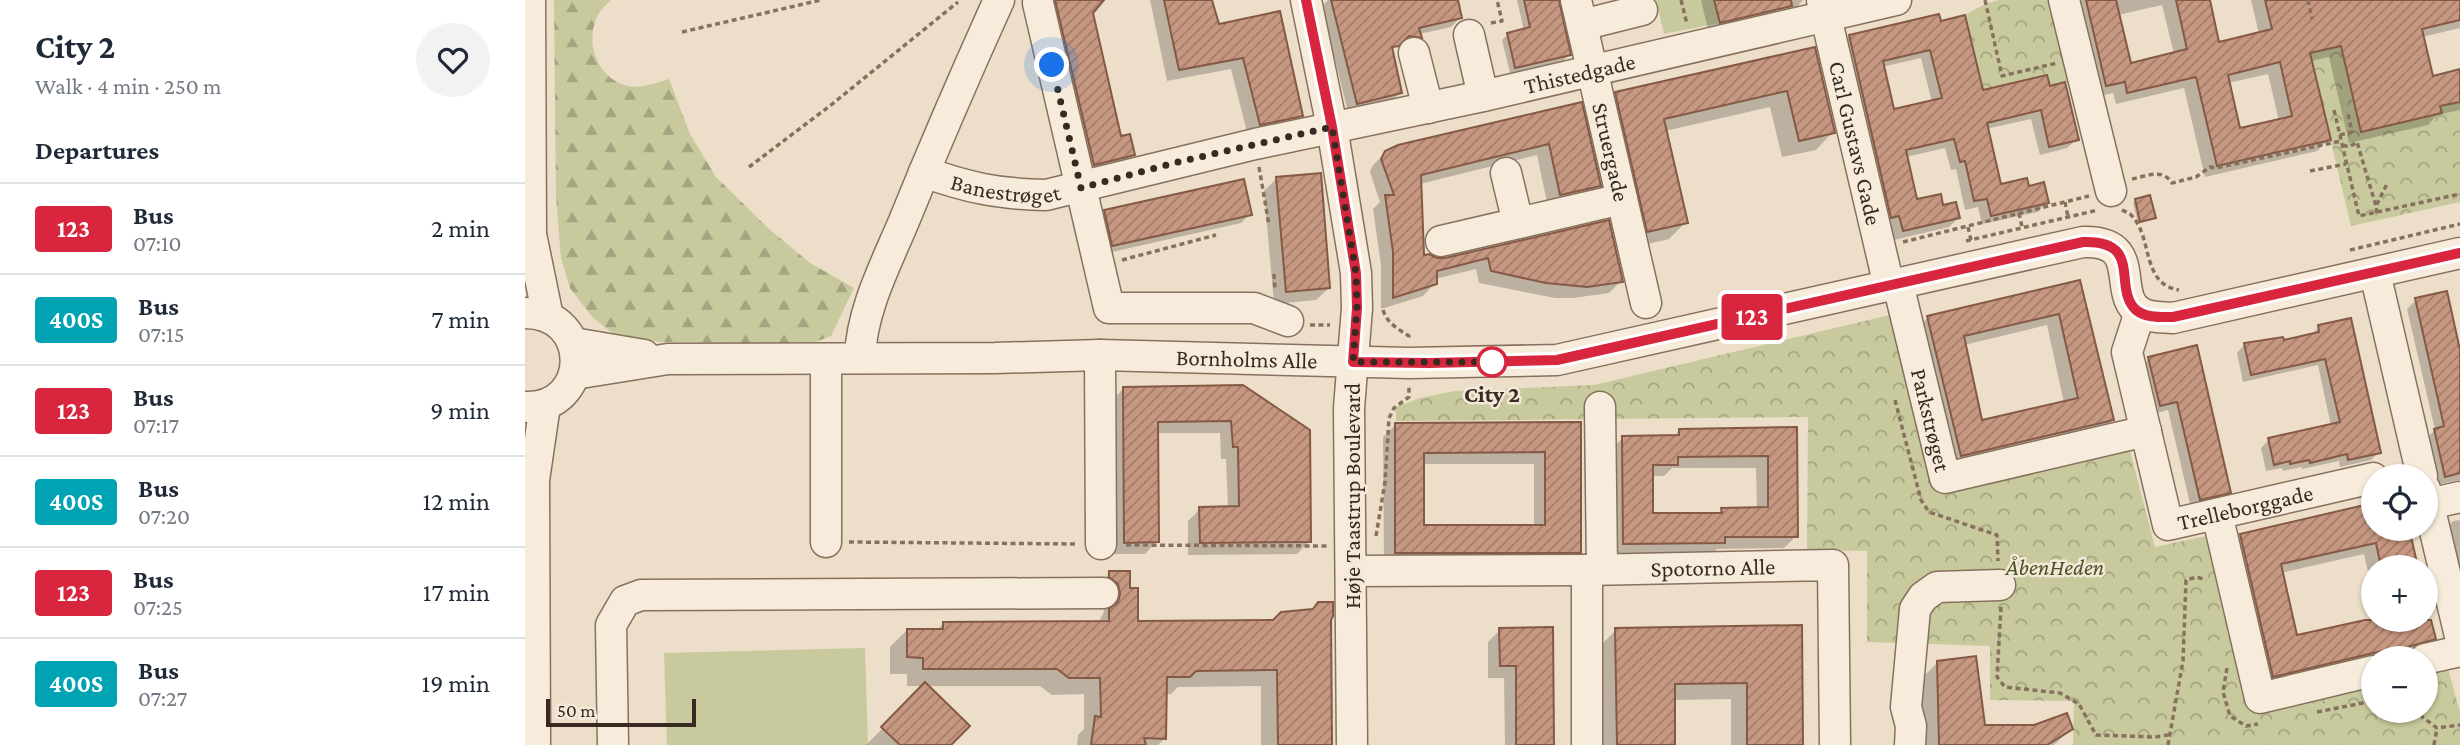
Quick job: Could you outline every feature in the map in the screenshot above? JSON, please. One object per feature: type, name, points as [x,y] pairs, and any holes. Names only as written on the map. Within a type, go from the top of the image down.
[{"type":"street","points":[[530,0],[531,232],[537,315],[560,324],[573,343],[576,360],[575,374],[569,386],[560,396],[535,406],[535,745]]},
{"type":"street","name":"Banestrøget","points":[[860,358],[862,332],[882,273],[965,73],[999,0]]},
{"type":"street","name":"Høje Taastrup Boulevard","points":[[1306,0],[1332,127],[1356,273],[1356,325],[1349,408],[1362,571],[1352,745]]},
{"type":"street","name":"Thistedgade","points":[[1332,127],[1592,70],[1824,8],[1896,0]]},
{"type":"street","points":[[2064,0],[2109,198]]},
{"type":"street","points":[[1038,3],[1109,308],[1255,308],[1288,321]]},
{"type":"street","name":"Carl Gustavs Gade","points":[[1824,8],[1880,248],[1894,285]]},
{"type":"street","points":[[1579,12],[1642,10]]},
{"type":"street","name":"Struergade","points":[[1579,12],[1646,303]]},
{"type":"street","points":[[1469,35],[1483,96]]},
{"type":"street","points":[[1414,53],[1428,108]]},
{"type":"street","name":"Banestrøget","points":[[924,172],[968,187],[1010,194],[1046,195],[1332,127]]},
{"type":"street","points":[[1506,173],[1518,223]]},
{"type":"street","points":[[1441,241],[1622,199]]},
{"type":"street","points":[[525,266],[531,232]]},
{"type":"street","name":"Bornholms Alle","points":[[575,374],[669,359],[1100,355],[1353,362],[1409,349],[1557,360],[2070,244],[2096,242],[2111,247],[2118,254],[2130,301],[2140,312]]},
{"type":"street","points":[[2140,312],[2157,317],[2173,317],[2460,253]]},
{"type":"street","points":[[2375,273],[2419,464]]},
{"type":"street","name":"Parkstrøget","points":[[1894,285],[1945,478],[2146,431]]},
{"type":"street","name":"Trelleborggade","points":[[2140,312],[2127,352],[2168,525],[2361,481]]},
{"type":"street","name":"Bornholms Alle","points":[[573,343],[669,359]]},
{"type":"street","points":[[1100,355],[1101,544]]},
{"type":"street","points":[[826,359],[826,542]]},
{"type":"street","points":[[1587,745],[1600,407]]},
{"type":"street","points":[[525,432],[534,480]]},
{"type":"street","points":[[2438,489],[2460,496]]},
{"type":"street","points":[[2217,514],[2260,698],[2361,674]]},
{"type":"street","points":[[2438,541],[2460,636]]},
{"type":"street","name":"Spotorno Alle","points":[[1595,569],[1833,565],[1835,745]]},
{"type":"street","points":[[1362,571],[1595,569]]},
{"type":"street","points":[[1910,745],[1906,707],[1915,609],[1923,597],[1937,587],[2000,585]]},
{"type":"street","points":[[613,745],[611,625],[625,601],[641,594],[1103,593]]},
{"type":"street","points":[[2438,656],[2460,651]]},
{"type":"path","points":[[683,32],[821,0]]},
{"type":"path","points":[[1985,0],[2002,76],[2078,58]]},
{"type":"path","points":[[2308,0],[2312,19]]},
{"type":"path","points":[[749,167],[831,105],[958,2]]},
{"type":"path","points":[[2334,110],[2359,216],[2460,194]]},
{"type":"path","points":[[2348,114],[2377,213]]},
{"type":"path","points":[[1958,242],[2068,217],[2155,174],[2168,177],[2172,183],[2196,177],[2210,167],[2242,163],[2341,140],[2352,132]]},
{"type":"path","points":[[2341,140],[2349,147],[2357,142]]},
{"type":"path","points":[[1255,144],[1269,225]]},
{"type":"path","points":[[2310,171],[2346,164]]},
{"type":"path","points":[[2376,206],[2388,182]]},
{"type":"path","points":[[1880,248],[2065,202],[2109,198],[2132,216],[2159,279],[2168,288],[2180,291]]},
{"type":"path","points":[[2065,202],[2068,217]]},
{"type":"path","points":[[2019,213],[2022,227]]},
{"type":"path","points":[[2340,253],[2460,224]]},
{"type":"path","points":[[1968,226],[1971,240]]},
{"type":"path","points":[[1099,266],[1216,235]]},
{"type":"path","points":[[1304,361],[1305,325],[1356,325]]},
{"type":"path","points":[[1362,571],[1385,482],[1389,418],[1394,408],[1409,397],[1409,349]]},
{"type":"path","points":[[2430,723],[2437,728],[2460,725]]},
{"type":"path","points":[[2434,745],[2437,728]]},
{"type":"green space","points":[[554,0],[611,0],[598,14],[592,37],[596,58],[607,75],[615,81],[636,87],[669,79],[690,134],[716,177],[768,228],[810,263],[854,288],[831,336],[810,344],[659,342],[615,335],[593,318],[570,288],[561,258],[556,197]]},
{"type":"green space","points":[[1656,0],[1714,0],[1720,23],[1664,34]]},
{"type":"green space","points":[[1999,0],[2055,0],[2073,80],[2050,86],[2047,75],[1983,90],[1965,15]]},
{"type":"green space","points":[[2341,46],[2362,132],[2441,113],[2440,106],[2460,102],[2460,202],[2351,226],[2310,53]]},
{"type":"green space","name":"ÅbenHeden","points":[[1915,309],[1955,483],[2129,447],[2155,547],[2215,534],[2256,715],[2320,700],[2319,690],[2361,680],[2361,723],[2438,723],[2438,672],[2448,669],[2460,712],[2460,745],[2073,745],[2074,701],[1990,700],[1990,646],[1867,642],[1867,551],[1807,550],[1808,417],[1396,421],[1396,407],[1420,398],[1455,391],[1594,385]]},
{"type":"green space","points":[[865,648],[868,745],[667,745],[664,653]]},
{"type":"building","points":[[1055,0],[1104,0],[1093,13],[1121,136],[1130,134],[1135,155],[1094,165]]},
{"type":"building","points":[[1164,0],[1212,0],[1219,24],[1280,11],[1303,116],[1260,125],[1243,58],[1179,70]]},
{"type":"building","points":[[1331,0],[1458,0],[1462,18],[1419,28],[1422,38],[1409,36],[1399,46],[1392,47],[1402,93],[1357,104]]},
{"type":"building","points":[[1524,0],[1559,0],[1571,55],[1515,68],[1507,33],[1530,27]]},
{"type":"building","points":[[1714,0],[1791,0],[1792,6],[1720,23]]},
{"type":"building","points":[[2086,0],[2116,0],[2131,63],[2187,49],[2176,0],[2210,0],[2219,42],[2272,29],[2265,0],[2460,0],[2460,20],[2422,29],[2433,76],[2460,69],[2460,102],[2440,106],[2442,113],[2361,132],[2341,46],[2310,53],[2331,140],[2217,166],[2196,77],[2127,93],[2125,82],[2106,86]],"holes":[[[2280,62],[2292,116],[2240,128],[2228,75]]]},
{"type":"building","points":[[1939,14],[1941,21],[1965,15],[1983,90],[2047,75],[2050,86],[2065,82],[2079,140],[2049,147],[2041,110],[1987,123],[2001,184],[2027,178],[2029,186],[2044,182],[2049,203],[1991,216],[1987,199],[1974,201],[1965,161],[1960,162],[1954,139],[1906,150],[1917,199],[1941,194],[1943,205],[1956,202],[1960,218],[1903,231],[1899,216],[1891,218],[1849,35]],"holes":[[[1930,50],[1942,98],[1894,109],[1883,61]]]},
{"type":"building","points":[[1815,47],[1835,133],[1799,141],[1787,91],[1664,119],[1688,223],[1647,232],[1615,92]]},
{"type":"building","points":[[1582,102],[1601,186],[1560,195],[1549,144],[1421,175],[1424,255],[1445,258],[1609,220],[1623,282],[1587,287],[1546,283],[1491,271],[1488,258],[1437,271],[1437,284],[1393,298],[1393,252],[1385,195],[1394,195],[1381,159],[1385,151],[1398,145]]},
{"type":"building","points":[[1321,173],[1330,288],[1286,292],[1276,177]]},
{"type":"building","points":[[1244,179],[1252,215],[1112,246],[1104,210]]},
{"type":"building","points":[[2150,195],[2156,218],[2140,222],[2135,199]]},
{"type":"building","points":[[2080,280],[2114,420],[1961,456],[1927,316]],"holes":[[[2059,314],[2078,398],[1982,420],[1964,336]]]},
{"type":"building","points":[[2447,291],[2460,350],[2460,473],[2445,477],[2434,429],[2444,426],[2415,298]]},
{"type":"building","points":[[2351,318],[2381,453],[2348,460],[2347,454],[2310,463],[2309,460],[2290,464],[2290,461],[2274,465],[2268,438],[2340,422],[2325,359],[2251,375],[2244,343],[2283,337],[2284,340],[2319,332],[2318,325]]},
{"type":"building","points":[[2197,345],[2231,493],[2200,500],[2177,402],[2160,406],[2148,357]]},
{"type":"building","points":[[1243,385],[1310,430],[1311,542],[1200,543],[1199,507],[1239,506],[1238,447],[1233,447],[1231,421],[1158,422],[1159,542],[1124,543],[1123,387]]},
{"type":"building","points":[[1581,422],[1581,553],[1395,553],[1395,423]],"holes":[[[1545,452],[1545,525],[1424,525],[1424,453]]]},
{"type":"building","points":[[1797,427],[1798,537],[1725,537],[1725,543],[1623,544],[1622,436],[1679,435],[1679,429]],"holes":[[[1768,456],[1768,507],[1721,508],[1722,513],[1653,513],[1653,465],[1678,465],[1678,457]]]},
{"type":"building","points":[[2361,506],[2361,541],[2412,541],[2415,555],[2378,555],[2376,543],[2281,564],[2297,635],[2361,621],[2361,632],[2434,632],[2436,639],[2411,646],[2361,646],[2361,656],[2273,677],[2240,534]]},
{"type":"building","points":[[1109,571],[1130,571],[1130,588],[1138,588],[1138,621],[1273,620],[1281,612],[1313,609],[1318,602],[1333,602],[1332,745],[1278,745],[1277,670],[1196,671],[1190,677],[1167,677],[1166,739],[1144,738],[1146,745],[1091,745],[1095,716],[1101,717],[1100,678],[1069,678],[1057,669],[923,669],[923,658],[907,657],[907,629],[943,629],[943,622],[1109,621],[1109,609],[1118,602],[1120,594],[1118,584],[1109,577]]},
{"type":"building","points":[[1802,625],[1803,745],[1747,745],[1747,683],[1675,684],[1675,745],[1617,745],[1615,628]]},
{"type":"building","points":[[1553,627],[1554,745],[1516,745],[1516,666],[1500,666],[1499,628]]},
{"type":"building","points":[[1976,656],[1985,725],[2034,725],[2067,713],[2073,729],[2047,745],[1939,745],[1937,661]]},
{"type":"building","points":[[925,682],[970,726],[951,745],[900,745],[881,727]]},
{"type":"bus line","name":"123","points":[[1306,0],[1332,127],[1356,273],[1357,308],[1353,362],[1557,360],[2083,242],[2103,244],[2118,254],[2134,308],[2148,316],[2157,317],[2173,317],[2460,253]]},
{"type":"place","name":"City 2","points":[[1492,362]]},
{"type":"route","points":[[1052,65],[1081,188],[1178,162],[1332,127],[1356,273],[1357,308],[1353,362],[1492,362]]}]
